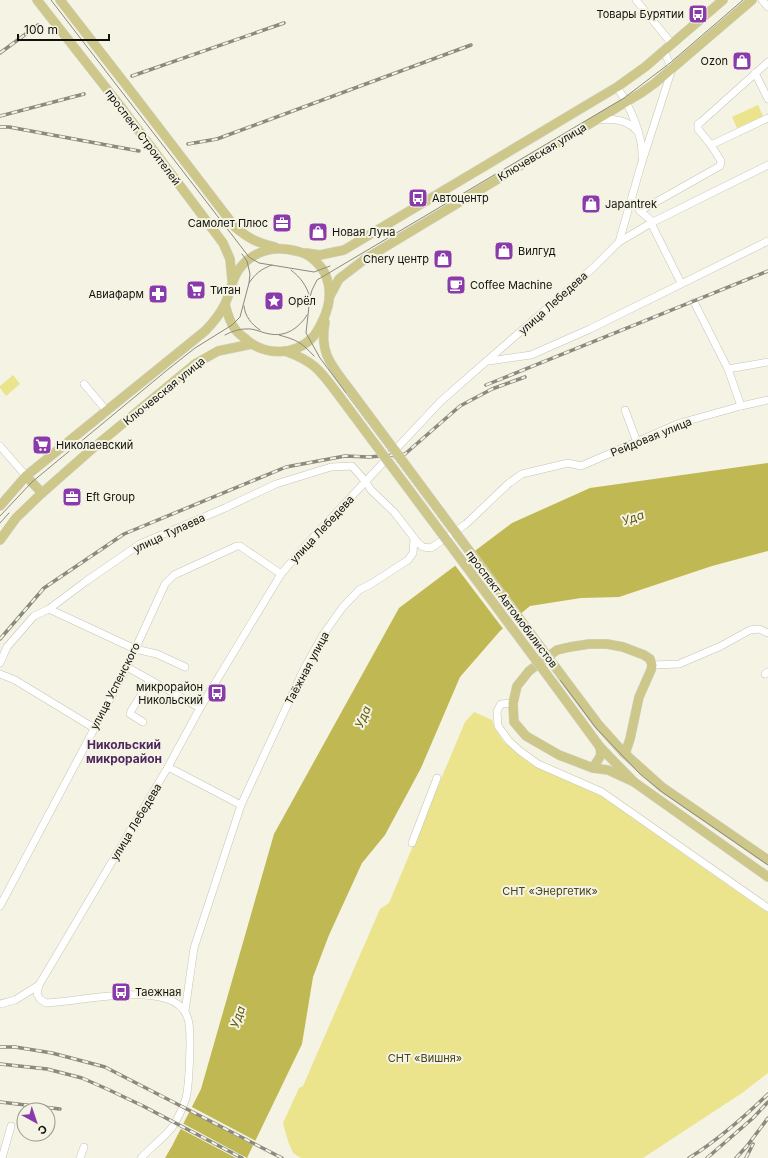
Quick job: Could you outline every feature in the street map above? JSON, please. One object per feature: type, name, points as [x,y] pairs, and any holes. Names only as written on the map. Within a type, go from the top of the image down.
[{"type":"main road","name":"проспект Строителей","points":[[37,0],[121,107],[222,243],[230,260],[232,282]]},
{"type":"main road","name":"проспект Строителей","points":[[60,0],[235,228],[260,244],[277,248]]},
{"type":"main road","name":"Ключевская улица","points":[[305,253],[320,255],[330,254],[350,247],[617,87],[645,67],[723,0]]},
{"type":"main road","name":"Ключевская улица","points":[[330,297],[339,278],[365,259],[656,83],[752,0]]},
{"type":"main road","points":[[277,248],[305,253],[321,266],[329,285],[330,297],[328,309],[318,330],[312,338],[296,348],[285,352],[260,348],[252,344],[235,330],[229,319],[225,304],[236,273],[247,261],[257,253],[277,248]]},
{"type":"main road","name":"Ключевская улица","points":[[0,506],[26,476],[205,331],[218,316],[225,304]]},
{"type":"main road","name":"проспект Автомобилистов","points":[[328,309],[323,333],[323,346],[330,363],[598,724],[625,754],[662,787],[768,860]]},
{"type":"main road","name":"Ключевская улица","points":[[0,540],[16,518],[42,493],[92,449],[195,364],[218,351],[252,344]]},
{"type":"main road","name":"проспект Автомобилистов","points":[[285,352],[301,357],[310,362],[325,378],[600,747],[634,782],[768,877]]},
{"type":"main road","points":[[26,476],[42,493]]},
{"type":"main road","points":[[625,754],[630,739],[639,696],[652,665],[650,660],[644,655],[623,647],[607,644],[589,644],[557,650],[529,671],[517,686],[513,703],[514,722],[526,736],[559,755],[593,768],[608,770],[634,782]]},
{"type":"main road","points":[[593,768],[601,755],[600,747]]},
{"type":"street","points":[[636,0],[672,44]]},
{"type":"street","points":[[762,0],[768,7]]},
{"type":"street","points":[[619,242],[641,166],[672,69],[664,51]]},
{"type":"street","points":[[640,211],[720,166],[721,161],[711,145],[698,129],[698,124],[768,62]]},
{"type":"street","points":[[755,73],[768,99]]},
{"type":"street","points":[[617,87],[626,102],[638,132],[642,146],[641,166]]},
{"type":"street","points":[[711,145],[768,118]]},
{"type":"street","points":[[595,120],[617,119],[633,126],[638,132]]},
{"type":"street","name":"улица Лебедева","points":[[0,1004],[15,1000],[39,985],[168,767],[200,708],[281,574],[307,544],[441,401],[458,385],[489,361],[593,268],[619,242],[652,222],[768,165]]},
{"type":"street","points":[[632,199],[640,211],[652,222],[681,283]]},
{"type":"street","points":[[489,361],[531,355],[590,329],[768,241]]},
{"type":"street","points":[[694,302],[728,369],[740,406]]},
{"type":"street","points":[[728,369],[768,362]]},
{"type":"street","points":[[84,384],[106,410]]},
{"type":"street","name":"Рейдовая улица","points":[[414,539],[423,547],[430,548],[466,524],[509,483],[522,474],[568,463],[581,466],[680,423],[740,406],[768,400]]},
{"type":"street","points":[[625,410],[636,442]]},
{"type":"street","points":[[0,446],[26,476]]},
{"type":"street","name":"улица Тулаева","points":[[0,663],[7,647],[34,616],[49,609],[140,544],[225,508],[276,484],[331,467],[352,466],[366,482]]},
{"type":"street","points":[[366,482],[371,490],[398,517],[414,539]]},
{"type":"street","name":"Таёжная улица","points":[[184,1011],[194,948],[241,805],[304,668],[323,635],[342,608],[359,590],[408,560],[413,553],[414,539]]},
{"type":"street","name":"улица Успенского","points":[[0,906],[127,667],[165,584],[174,575],[237,546],[240,546],[281,574]]},
{"type":"street","points":[[49,609],[135,648],[156,654],[185,667]]},
{"type":"street","points":[[652,665],[679,664],[721,646],[750,630],[759,629],[768,634]]},
{"type":"street","points":[[127,667],[200,708]]},
{"type":"street","points":[[0,674],[16,680],[94,728]]},
{"type":"street","points":[[144,722],[130,714],[150,680]]},
{"type":"street","points":[[513,703],[501,704],[497,711],[498,726],[509,741],[520,751],[538,764],[602,792],[768,908]]},
{"type":"street","points":[[168,767],[241,805]]},
{"type":"street","points":[[412,843],[437,778]]},
{"type":"street","points":[[39,985],[37,994],[40,999],[46,1003],[123,995],[152,996],[175,1002],[184,1011],[188,1018],[190,1027],[186,1097],[173,1126],[141,1158]]},
{"type":"street","points":[[2,1158],[10,1126]]},
{"type":"street","points":[[80,1158],[84,1147]]},
{"type":"green space","points":[[758,105],[763,116],[737,128],[732,117]]},
{"type":"green space","points":[[13,375],[20,384],[6,396],[0,386]]},
{"type":"green space","points":[[474,712],[492,720],[496,730],[504,742],[524,759],[536,767],[601,796],[768,913],[768,1073],[742,1093],[643,1158],[301,1158],[293,1153],[283,1123],[299,1088],[303,1086],[380,909],[389,903],[465,722]]},
{"type":"water","name":"Уда","points":[[768,463],[768,551],[712,566],[619,597],[581,598],[530,606],[500,631],[460,677],[421,768],[385,835],[362,863],[329,935],[313,977],[302,1044],[247,1158],[165,1158],[201,1089],[274,834],[399,608],[512,523],[590,488]]},
{"type":"pier","points":[[473,550],[522,616],[504,630],[454,564]]},
{"type":"pier","points":[[190,1106],[258,1142],[255,1146],[188,1111]]},
{"type":"pier","points":[[182,1123],[247,1158],[236,1158],[179,1128]]},
{"type":"tram line","points":[[51,0],[249,257],[259,263],[314,272],[330,266]]},
{"type":"tram line","points":[[743,0],[670,63],[624,98],[317,280],[310,297],[306,333],[320,358],[596,728],[640,774],[662,792],[768,865]]},
{"type":"tram line","points":[[0,516],[32,482],[166,371],[195,348],[232,325],[240,317],[250,274],[247,261],[242,254]]},
{"type":"tram line","points":[[249,283],[259,272],[272,265]]},
{"type":"tram line","points":[[291,270],[303,282],[310,297]]},
{"type":"tram line","points":[[244,306],[249,320],[260,330]]},
{"type":"tram line","points":[[225,335],[243,329],[276,335],[287,333],[296,328],[307,315]]},
{"type":"tram line","points":[[279,335],[298,342],[314,356]]},
{"type":"tram line","points":[[0,523],[9,513]]},
{"type":"railway","points":[[132,76],[284,23]]},
{"type":"railway","points":[[0,53],[38,25]]},
{"type":"railway","points":[[188,144],[217,139],[471,45]]},
{"type":"railway","points":[[0,116],[84,94]]},
{"type":"railway","points":[[0,127],[9,127],[139,151]]},
{"type":"railway","points":[[486,385],[768,271]]},
{"type":"railway","points":[[0,639],[44,588],[124,534],[286,467],[345,456],[369,457],[405,454],[460,406],[492,389],[525,377]]},
{"type":"railway","points":[[0,1047],[15,1047],[52,1053],[105,1067],[282,1158]]},
{"type":"railway","points":[[0,1064],[47,1069],[82,1078],[143,1106],[242,1158]]},
{"type":"railway","points":[[689,1158],[730,1128],[768,1094]]},
{"type":"railway","points":[[0,1102],[60,1109]]},
{"type":"railway","points":[[707,1158],[753,1118],[768,1102]]},
{"type":"railway","points":[[736,1158],[768,1118]]},
{"type":"railway","points":[[746,1158],[753,1144]]},
{"type":"place","name":"Товары Бурятии","points":[[698,14]]},
{"type":"place","name":"Ozon","points":[[742,61]]},
{"type":"place","name":"Автоцентр","points":[[418,198]]},
{"type":"place","name":"Japantrek","points":[[591,204]]},
{"type":"place","name":"Самолет Плюс","points":[[282,223]]},
{"type":"place","name":"Новая Луна","points":[[318,232]]},
{"type":"place","name":"Вилгуд","points":[[504,251]]},
{"type":"place","name":"Chery центр","points":[[443,259]]},
{"type":"place","name":"Coffee Machine","points":[[456,285]]},
{"type":"place","name":"Титан","points":[[196,290]]},
{"type":"place","name":"Авиафарм","points":[[158,294]]},
{"type":"place","name":"Орёл","points":[[274,301]]},
{"type":"place","name":"Николаевский","points":[[42,445]]},
{"type":"place","name":"Eft Group","points":[[72,497]]},
{"type":"place","name":"микрорайон Никольский","points":[[217,693]]},
{"type":"place","name":"Таежная","points":[[121,992]]},
{"type":"district","name":"Никольский микрорайон","points":[[124,752]]},
{"type":"park label","name":"СНТ «Энергетик»","points":[[550,891]]},
{"type":"park label","name":"СНТ «Вишня»","points":[[425,1058]]}]
